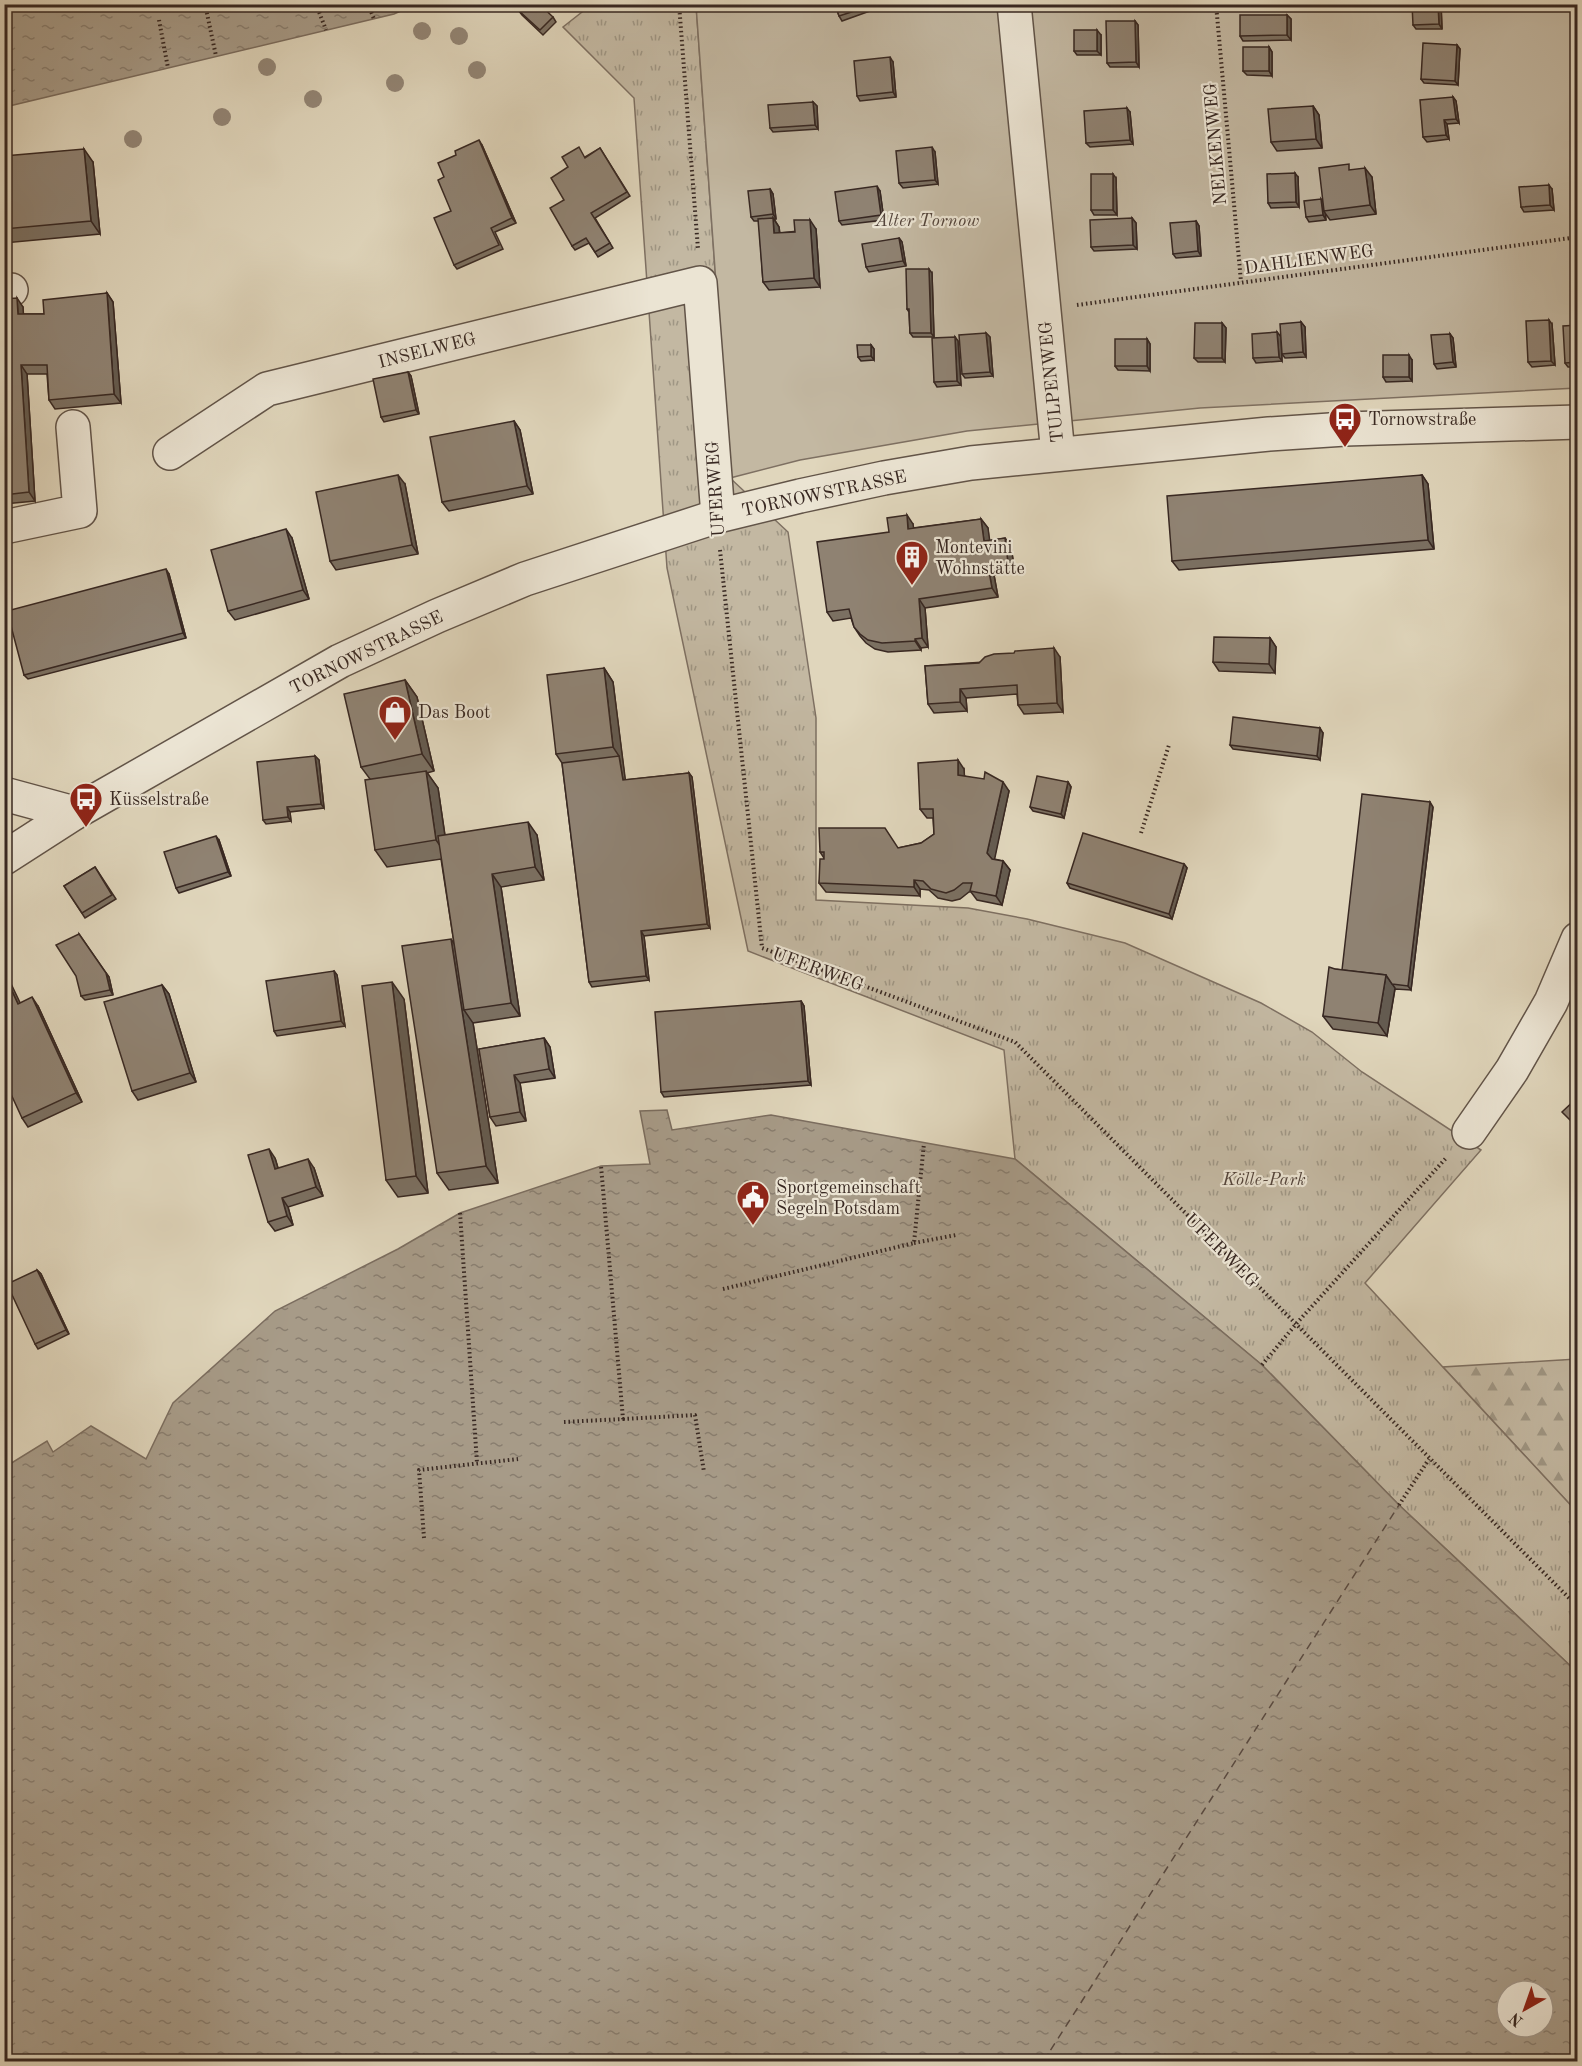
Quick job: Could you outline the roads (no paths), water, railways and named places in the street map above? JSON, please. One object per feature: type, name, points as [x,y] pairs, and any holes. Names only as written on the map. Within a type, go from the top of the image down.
[{"type":"street","name":"TULPENWEG","points":[[1014,4],[1058,454]]},
{"type":"street","name":"INSELWEG","points":[[170,453],[267,388],[700,283]]},
{"type":"street","name":"UFERWEG","points":[[700,283],[718,516]]},
{"type":"street","name":"TORNOWSTRASSE","points":[[4,858],[74,813],[330,667],[385,639],[525,579],[718,516],[884,478],[971,463],[1345,429],[1578,422]]},
{"type":"street","points":[[4,527],[80,511],[73,427]]},
{"type":"street","points":[[4,794],[74,813]]},
{"type":"street","points":[[1469,1132],[1512,1070],[1551,1002],[1578,939]]},
{"type":"water","points":[[4,5],[414,5],[394,14],[5,107]]},
{"type":"water","points":[[667,1110],[672,1130],[771,1115],[1015,1159],[1262,1365],[1399,1505],[1577,1672],[1577,2061],[5,2061],[5,1467],[47,1441],[53,1452],[91,1426],[146,1459],[173,1403],[275,1311],[398,1249],[460,1213],[601,1166],[650,1164],[640,1111]]},
{"type":"place","name":"Tornowstraße","points":[[1345,448]]},
{"type":"place","name":"Montevini Wohnstätte","points":[[912,586]]},
{"type":"place","name":"Das Boot","points":[[395,741]]},
{"type":"place","name":"Küsselstraße","points":[[86,828]]},
{"type":"place","name":"Sportgemeinschaft Segeln Potsdam","points":[[753,1226]]},
{"type":"park label","name":"Alter Tornow","points":[[927,220]]},
{"type":"park label","name":"Kölle-Park","points":[[1264,1179]]}]
